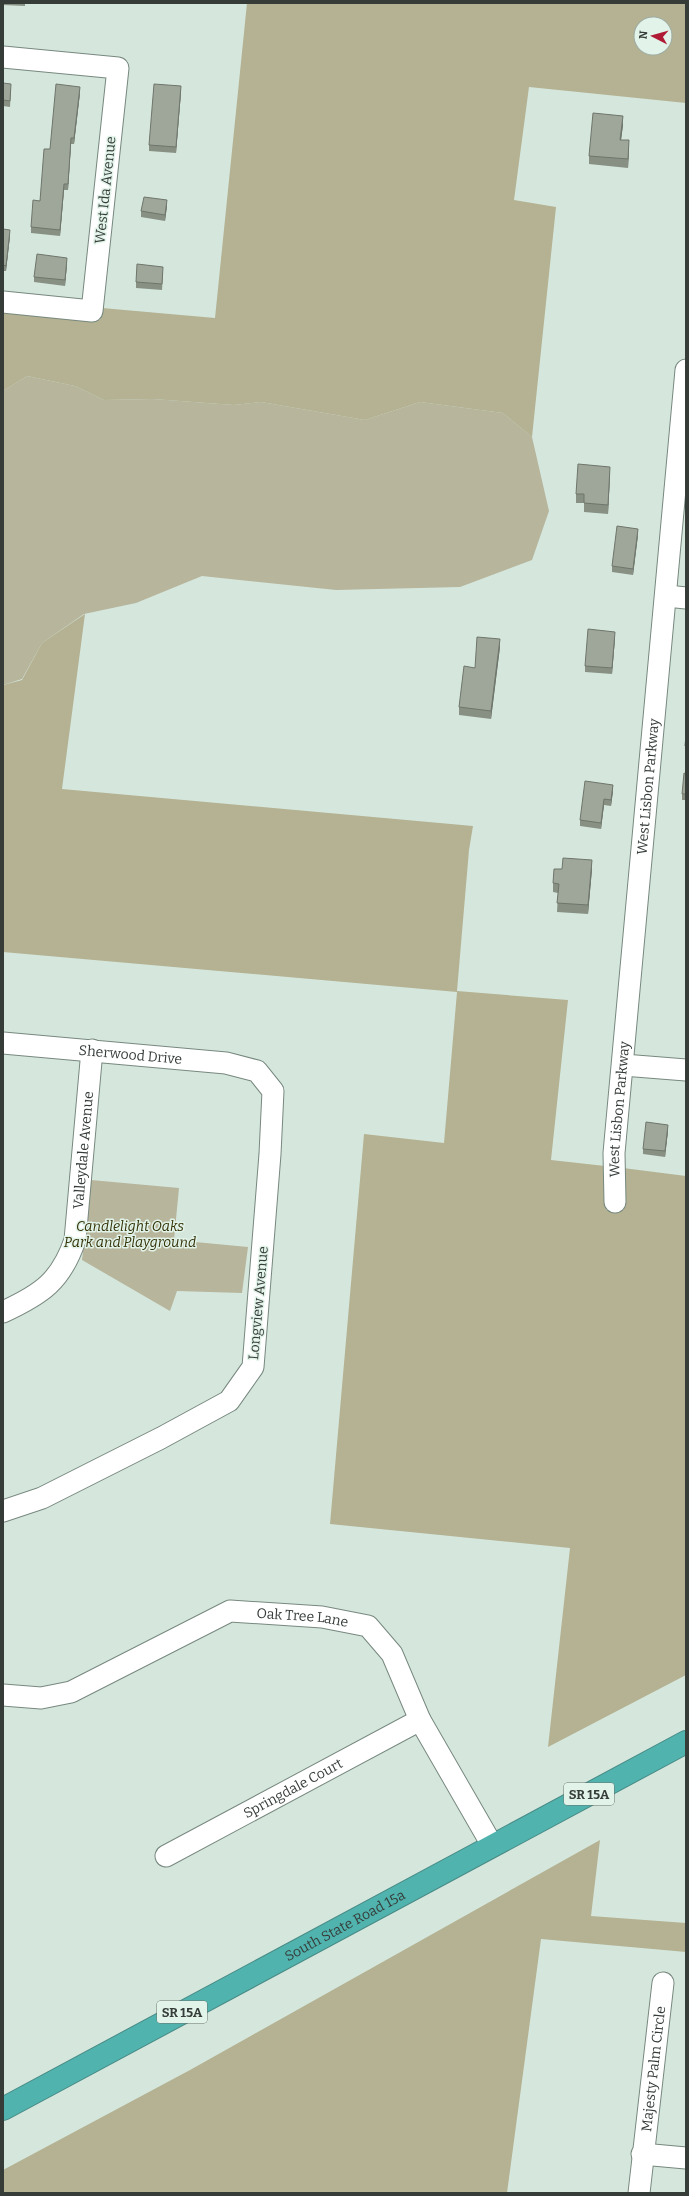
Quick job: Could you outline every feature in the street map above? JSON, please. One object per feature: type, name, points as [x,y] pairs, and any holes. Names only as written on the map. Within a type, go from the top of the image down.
[{"type":"highway","name":"South State Road 15a","points":[[3,2109],[686,1742]]},
{"type":"street","name":"West Ida Avenue","points":[[3,58],[118,68],[92,311],[3,302]]},
{"type":"street","name":"West Lisbon Parkway","points":[[615,1202],[614,1153],[676,597],[686,370]]},
{"type":"street","name":"Sherwood Drive","points":[[3,1043],[226,1063],[257,1071]]},
{"type":"street","name":"Valleydale Avenue","points":[[3,1312],[26,1301],[55,1280],[68,1259],[73,1246],[75,1240],[92,1050]]},
{"type":"street","points":[[623,1065],[686,1070]]},
{"type":"street","name":"Longview Avenue","points":[[3,1511],[42,1498],[161,1438],[229,1401],[253,1367],[270,1154],[273,1091],[257,1071]]},
{"type":"street","name":"Oak Tree Lane","points":[[3,1695],[41,1698],[71,1692],[230,1611],[322,1617],[368,1626],[392,1654],[420,1720],[492,1846]]},
{"type":"street","name":"Springdale Court","points":[[166,1856],[420,1720]]},
{"type":"street","name":"Majesty Palm Circle","points":[[639,2193],[642,2154],[663,1983]]},
{"type":"street","points":[[642,2154],[686,2158]]},
{"type":"green space","points":[[27,376],[75,386],[104,400],[153,399],[234,405],[261,402],[365,420],[420,402],[503,413],[532,437],[549,511],[532,560],[460,587],[336,590],[202,576],[136,603],[84,614],[42,643],[22,679],[3,685],[3,391]]},
{"type":"green space","name":"Candlelight Oaks Park and Playground","points":[[91,1180],[179,1188],[174,1240],[248,1247],[242,1293],[177,1291],[170,1311],[82,1260]]},
{"type":"shaded area","points":[[247,3],[686,3],[686,103],[529,87],[514,200],[556,207],[532,437],[503,413],[420,402],[365,420],[261,402],[234,405],[153,399],[104,400],[75,386],[27,376],[3,391],[3,310],[100,320],[102,308],[215,318]]},
{"type":"shaded area","points":[[85,614],[62,789],[473,826],[469,850],[457,991],[568,1000],[551,1160],[605,1166],[606,1210],[624,1210],[623,1168],[686,1176],[686,1675],[548,1747],[570,1548],[330,1524],[364,1134],[444,1143],[457,992],[3,952],[3,685],[22,680],[42,643]]},
{"type":"shaded area","points":[[600,1840],[591,1916],[686,1923],[686,1952],[541,1939],[507,2193],[3,2193],[3,2170],[190,2070]]},
{"type":"building","points":[[3,83],[11,84],[10,101],[3,100]]},
{"type":"building","points":[[56,84],[80,87],[74,138],[71,138],[68,184],[64,184],[60,230],[31,227],[33,200],[40,201],[44,149],[50,149]]},
{"type":"building","points":[[154,84],[181,86],[176,147],[149,145]]},
{"type":"building","points":[[593,113],[623,116],[620,140],[629,140],[628,159],[589,156]]},
{"type":"building","points":[[144,197],[167,200],[165,215],[141,211]]},
{"type":"building","points":[[3,229],[10,230],[6,266],[3,265]]},
{"type":"building","points":[[37,254],[67,258],[65,280],[34,277]]},
{"type":"building","points":[[137,264],[163,267],[162,284],[136,282]]},
{"type":"building","points":[[578,464],[610,467],[608,505],[584,503],[584,494],[576,494]]},
{"type":"building","points":[[617,526],[638,529],[633,569],[612,566]]},
{"type":"building","points":[[588,629],[615,632],[612,668],[585,666]]},
{"type":"building","points":[[477,637],[500,639],[491,711],[459,707],[464,666],[475,668]]},
{"type":"building","points":[[684,773],[686,774],[686,794],[682,794]]},
{"type":"building","points":[[585,781],[613,785],[611,800],[604,799],[601,823],[580,820]]},
{"type":"building","points":[[563,858],[592,860],[588,905],[557,903],[559,884],[553,883],[554,869],[562,869]]},
{"type":"building","points":[[646,1122],[668,1125],[665,1151],[643,1149]]}]
